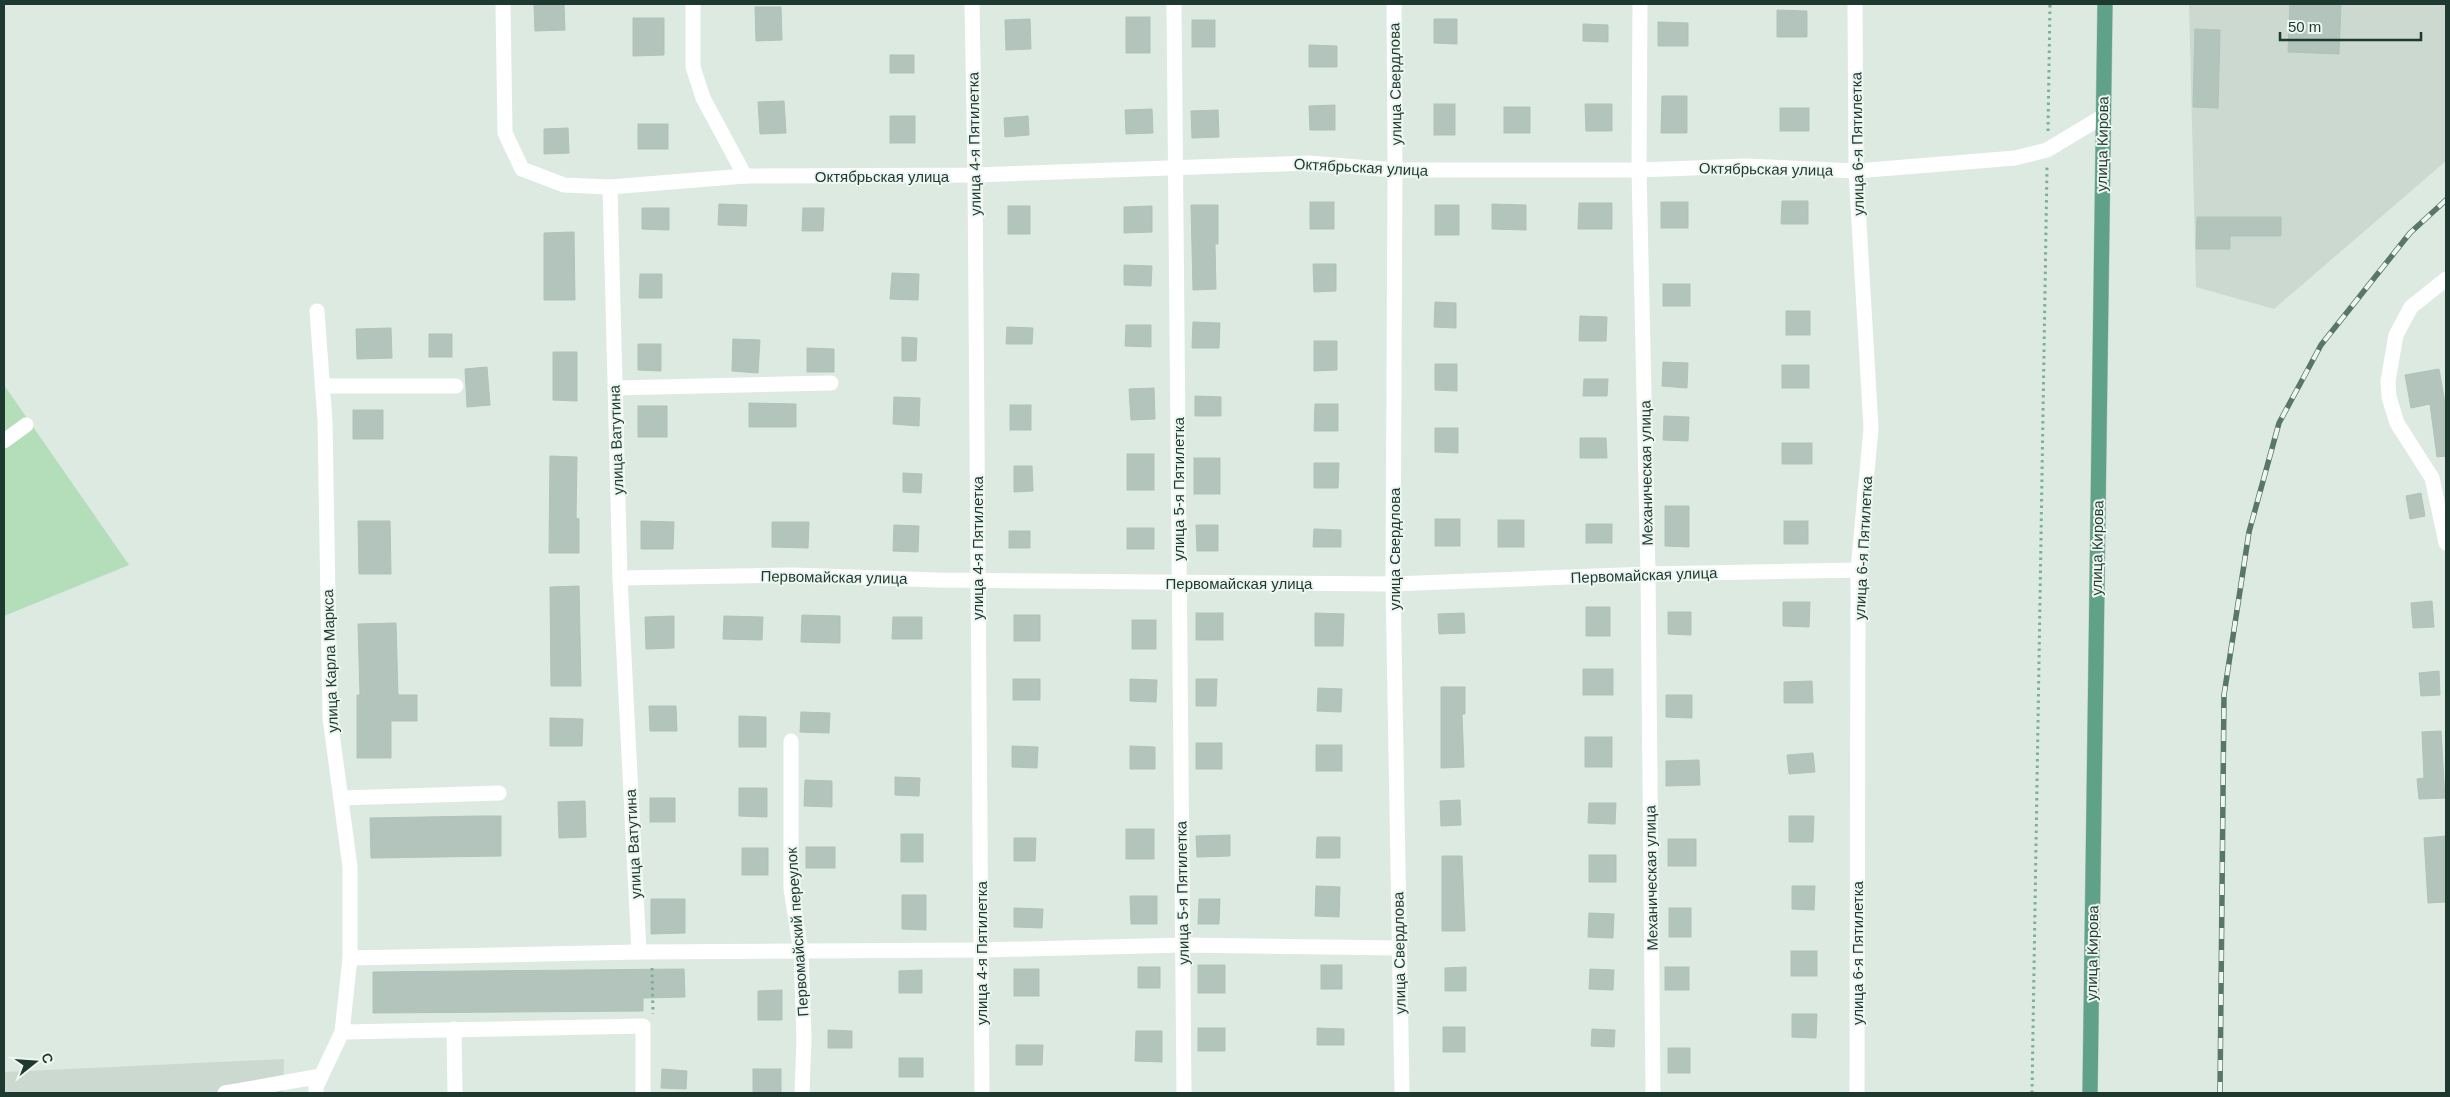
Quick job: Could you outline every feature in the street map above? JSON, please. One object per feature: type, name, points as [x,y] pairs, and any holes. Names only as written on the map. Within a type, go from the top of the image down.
[{"type":"main road","name":"улица Кирова","points":[[2090,1093],[2105,4]]},
{"type":"street","points":[[503,4],[505,132],[522,169],[564,185],[610,188]]},
{"type":"street","points":[[694,4],[693,66],[703,98],[745,176]]},
{"type":"street","name":"улица 4-я Пятилетка","points":[[972,4],[982,1093]]},
{"type":"street","name":"улица 5-я Пятилетка","points":[[1174,4],[1184,1093]]},
{"type":"street","name":"улица Свердлова","points":[[1394,4],[1396,170],[1393,584],[1402,1093]]},
{"type":"street","name":"Механическая улица","points":[[1640,4],[1639,170],[1648,574],[1653,1093]]},
{"type":"street","name":"улица 6-я Пятилетка","points":[[1855,4],[1856,171],[1871,428],[1858,570],[1857,1093]]},
{"type":"street","name":"Октябрьская улица","points":[[610,188],[745,176],[975,176],[1175,166],[1309,163],[1396,170],[1639,170],[1746,166],[1856,171],[2015,158],[2047,150],[2102,117]]},
{"type":"street","name":"улица Ватутина","points":[[610,188],[620,578],[645,952]]},
{"type":"street","points":[[2446,279],[2411,307],[2396,335],[2388,381],[2389,397],[2397,423],[2432,478],[2446,542]]},
{"type":"street","name":"улица Карла Маркса","points":[[316,311],[322,386],[330,718],[350,867],[350,958],[342,1032],[321,1076],[316,1093]]},
{"type":"street","points":[[615,388],[831,383]]},
{"type":"street","points":[[322,386],[456,386]]},
{"type":"street","points":[[4,441],[26,424]]},
{"type":"street","name":"Первомайская улица","points":[[620,578],[793,575],[978,580],[1393,584],[1648,574],[1858,570]]},
{"type":"street","name":"Первомайский переулок","points":[[791,741],[791,889],[801,952],[804,1039],[802,1093]]},
{"type":"street","points":[[341,798],[499,792]]},
{"type":"street","points":[[350,958],[645,952],[982,950],[1183,945],[1399,948]]},
{"type":"street","points":[[342,1032],[644,1026],[643,1093]]},
{"type":"street","points":[[454,1029],[455,1093]]},
{"type":"street","points":[[225,1093],[321,1076]]},
{"type":"path","points":[[2032,1093],[2050,4]]},
{"type":"path","points":[[644,1026],[653,1015],[645,952]]},
{"type":"shaded area","points":[[2189,4],[2446,4],[2446,161],[2274,309],[2196,287]]},
{"type":"shaded area","points":[[284,1059],[283,1093],[4,1093],[4,1072]]},
{"type":"green space","points":[[4,385],[129,565],[4,616]]},
{"type":"building","points":[[534,4],[564,4],[565,30],[535,31]]},
{"type":"building","points":[[2290,4],[2341,4],[2339,54],[2288,52]]},
{"type":"building","points":[[755,7],[781,7],[782,40],[756,41]]},
{"type":"building","points":[[1777,10],[1807,11],[1807,37],[1777,37]]},
{"type":"building","points":[[1126,17],[1150,17],[1150,53],[1126,53]]},
{"type":"building","points":[[633,18],[664,18],[664,55],[633,56]]},
{"type":"building","points":[[1030,19],[1031,49],[1006,50],[1005,20]]},
{"type":"building","points":[[1434,19],[1457,19],[1457,44],[1434,43]]},
{"type":"building","points":[[1192,20],[1215,20],[1215,47],[1192,47]]},
{"type":"building","points":[[1658,22],[1688,23],[1688,46],[1658,46]]},
{"type":"building","points":[[1583,24],[1608,25],[1608,42],[1583,41]]},
{"type":"building","points":[[2195,29],[2220,30],[2218,108],[2193,107]]},
{"type":"building","points":[[1309,45],[1337,46],[1337,67],[1309,67]]},
{"type":"building","points":[[890,55],[914,55],[914,73],[890,73]]},
{"type":"building","points":[[1662,96],[1687,96],[1687,133],[1661,133]]},
{"type":"building","points":[[784,101],[786,133],[760,134],[758,102]]},
{"type":"building","points":[[1434,104],[1455,104],[1455,135],[1434,135]]},
{"type":"building","points":[[1585,104],[1612,104],[1612,131],[1586,131]]},
{"type":"building","points":[[1335,105],[1335,130],[1310,130],[1309,106]]},
{"type":"building","points":[[1504,107],[1530,107],[1530,133],[1504,133]]},
{"type":"building","points":[[1780,108],[1809,108],[1809,131],[1780,131]]},
{"type":"building","points":[[1152,109],[1153,133],[1126,134],[1125,110]]},
{"type":"building","points":[[1218,110],[1219,137],[1192,138],[1191,111]]},
{"type":"building","points":[[890,116],[915,116],[915,143],[890,143]]},
{"type":"building","points":[[1028,116],[1029,135],[1005,137],[1004,118]]},
{"type":"building","points":[[638,124],[668,124],[668,149],[638,149]]},
{"type":"building","points":[[568,128],[569,153],[544,154],[544,129]]},
{"type":"building","points":[[1782,201],[1808,201],[1808,224],[1781,224]]},
{"type":"building","points":[[1310,202],[1334,202],[1334,229],[1310,229]]},
{"type":"building","points":[[1661,202],[1688,202],[1688,228],[1661,228]]},
{"type":"building","points":[[1579,203],[1612,203],[1612,229],[1578,229]]},
{"type":"building","points":[[719,204],[747,205],[746,226],[718,225]]},
{"type":"building","points":[[1492,204],[1526,205],[1526,230],[1492,229]]},
{"type":"building","points":[[1191,205],[1218,205],[1218,244],[1215,244],[1216,289],[1193,290]]},
{"type":"building","points":[[1435,205],[1459,205],[1459,235],[1435,235]]},
{"type":"building","points":[[1008,206],[1030,206],[1030,234],[1008,234]]},
{"type":"building","points":[[1152,206],[1152,232],[1124,233],[1124,207]]},
{"type":"building","points":[[642,208],[669,208],[669,230],[642,229]]},
{"type":"building","points":[[803,208],[824,208],[823,231],[802,231]]},
{"type":"building","points":[[2197,217],[2281,217],[2281,236],[2230,236],[2230,249],[2196,249]]},
{"type":"building","points":[[574,232],[575,300],[544,300],[544,233]]},
{"type":"building","points":[[1313,264],[1336,264],[1336,291],[1314,292]]},
{"type":"building","points":[[1124,265],[1152,266],[1151,286],[1124,285]]},
{"type":"building","points":[[892,273],[919,274],[918,300],[890,299]]},
{"type":"building","points":[[640,274],[662,274],[662,298],[639,298]]},
{"type":"building","points":[[1663,284],[1690,284],[1690,306],[1663,306]]},
{"type":"building","points":[[1435,302],[1456,303],[1456,328],[1434,327]]},
{"type":"building","points":[[1786,311],[1810,311],[1810,335],[1786,335]]},
{"type":"building","points":[[1580,316],[1607,317],[1606,341],[1579,341]]},
{"type":"building","points":[[1193,322],[1220,323],[1219,348],[1192,348]]},
{"type":"building","points":[[1126,325],[1151,325],[1151,347],[1125,346]]},
{"type":"building","points":[[1007,327],[1033,328],[1032,344],[1006,344]]},
{"type":"building","points":[[391,328],[392,358],[357,359],[356,329]]},
{"type":"building","points":[[429,334],[452,334],[452,357],[429,357]]},
{"type":"building","points":[[902,337],[917,338],[916,361],[902,361]]},
{"type":"building","points":[[733,339],[760,340],[758,373],[732,371]]},
{"type":"building","points":[[1314,341],[1337,341],[1337,370],[1314,371]]},
{"type":"building","points":[[638,344],[661,344],[661,371],[638,370]]},
{"type":"building","points":[[807,348],[834,349],[834,372],[807,372]]},
{"type":"building","points":[[553,352],[577,352],[577,401],[553,400]]},
{"type":"building","points":[[1663,362],[1688,363],[1687,388],[1662,386]]},
{"type":"building","points":[[1435,364],[1457,364],[1457,391],[1435,390]]},
{"type":"building","points":[[1782,365],[1809,365],[1809,388],[1782,388]]},
{"type":"building","points":[[487,367],[490,405],[467,407],[465,369]]},
{"type":"building","points":[[2439,369],[2446,409],[2446,456],[2437,457],[2430,404],[2411,408],[2405,375]]},
{"type":"building","points":[[1584,379],[1608,379],[1607,396],[1583,396]]},
{"type":"building","points":[[1154,388],[1155,419],[1131,420],[1129,389]]},
{"type":"building","points":[[1195,396],[1221,397],[1221,416],[1195,416]]},
{"type":"building","points":[[894,397],[920,398],[919,426],[893,424]]},
{"type":"building","points":[[749,403],[796,404],[796,427],[749,427]]},
{"type":"building","points":[[1315,404],[1338,404],[1338,431],[1314,431]]},
{"type":"building","points":[[1010,405],[1031,405],[1031,430],[1010,430]]},
{"type":"building","points":[[638,406],[667,406],[667,437],[638,437]]},
{"type":"building","points":[[353,410],[383,410],[383,439],[353,439]]},
{"type":"building","points":[[1664,416],[1689,417],[1688,441],[1663,440]]},
{"type":"building","points":[[1435,428],[1458,428],[1458,453],[1435,452]]},
{"type":"building","points":[[1580,438],[1606,438],[1607,458],[1580,458]]},
{"type":"building","points":[[1782,443],[1812,443],[1812,464],[1782,464]]},
{"type":"building","points":[[1127,454],[1154,454],[1154,490],[1127,490]]},
{"type":"building","points":[[550,456],[577,457],[576,518],[579,519],[579,553],[549,553]]},
{"type":"building","points":[[1194,458],[1220,458],[1220,494],[1194,494]]},
{"type":"building","points":[[1314,463],[1339,463],[1338,488],[1314,488]]},
{"type":"building","points":[[1014,466],[1032,466],[1033,491],[1014,492]]},
{"type":"building","points":[[903,473],[922,474],[921,493],[903,492]]},
{"type":"building","points":[[2421,493],[2425,516],[2410,519],[2406,496]]},
{"type":"building","points":[[1665,506],[1689,506],[1689,547],[1665,546]]},
{"type":"building","points":[[1435,519],[1460,519],[1460,546],[1435,546]]},
{"type":"building","points":[[1498,520],[1524,520],[1524,547],[1498,547]]},
{"type":"building","points":[[358,521],[390,521],[391,574],[359,574]]},
{"type":"building","points":[[641,521],[674,522],[673,549],[641,549]]},
{"type":"building","points":[[1784,521],[1808,521],[1808,544],[1784,544]]},
{"type":"building","points":[[772,522],[809,522],[808,548],[772,547]]},
{"type":"building","points":[[1586,524],[1612,524],[1612,543],[1586,543]]},
{"type":"building","points":[[894,525],[919,526],[918,552],[893,551]]},
{"type":"building","points":[[1196,525],[1218,525],[1218,551],[1197,551]]},
{"type":"building","points":[[1127,528],[1154,528],[1154,549],[1127,549]]},
{"type":"building","points":[[1314,529],[1341,530],[1341,547],[1313,547]]},
{"type":"building","points":[[1009,531],[1030,531],[1030,548],[1009,548]]},
{"type":"building","points":[[579,586],[581,686],[551,686],[550,587]]},
{"type":"building","points":[[2432,601],[2434,627],[2413,628],[2411,603]]},
{"type":"building","points":[[1783,602],[1810,602],[1809,627],[1783,626]]},
{"type":"building","points":[[1586,607],[1610,607],[1610,636],[1586,636]]},
{"type":"building","points":[[1668,612],[1691,612],[1691,635],[1668,634]]},
{"type":"building","points":[[1196,613],[1223,613],[1223,640],[1196,640]]},
{"type":"building","points":[[1315,613],[1344,614],[1343,646],[1315,646]]},
{"type":"building","points":[[1464,613],[1465,633],[1439,634],[1438,614]]},
{"type":"building","points":[[802,615],[840,616],[840,643],[801,642]]},
{"type":"building","points":[[1014,615],[1040,615],[1040,641],[1014,641]]},
{"type":"building","points":[[674,616],[674,648],[646,649],[645,617]]},
{"type":"building","points":[[724,616],[763,617],[762,640],[723,639]]},
{"type":"building","points":[[893,617],[922,617],[922,639],[892,639]]},
{"type":"building","points":[[1132,620],[1156,620],[1156,649],[1132,649]]},
{"type":"building","points":[[396,623],[398,695],[417,695],[417,721],[391,721],[391,758],[357,758],[357,695],[360,695],[358,624]]},
{"type":"building","points":[[1583,669],[1613,669],[1613,695],[1583,695]]},
{"type":"building","points":[[2439,671],[2440,695],[2421,696],[2419,673]]},
{"type":"building","points":[[1013,679],[1040,679],[1040,700],[1013,700]]},
{"type":"building","points":[[1130,679],[1157,680],[1156,702],[1130,701]]},
{"type":"building","points":[[1196,679],[1217,679],[1216,706],[1196,706]]},
{"type":"building","points":[[1812,681],[1813,703],[1784,703],[1784,682]]},
{"type":"building","points":[[1441,687],[1465,687],[1465,714],[1462,714],[1464,767],[1441,768]]},
{"type":"building","points":[[1318,688],[1342,689],[1341,712],[1317,711]]},
{"type":"building","points":[[1666,695],[1692,695],[1692,718],[1666,717]]},
{"type":"building","points":[[649,706],[676,706],[677,731],[650,731]]},
{"type":"building","points":[[801,712],[830,713],[829,733],[800,732]]},
{"type":"building","points":[[739,716],[766,717],[766,747],[739,747]]},
{"type":"building","points":[[550,718],[583,719],[582,746],[550,746]]},
{"type":"building","points":[[2441,731],[2445,798],[2419,799],[2417,779],[2424,778],[2422,732]]},
{"type":"building","points":[[1585,737],[1612,737],[1612,767],[1585,767]]},
{"type":"building","points":[[1196,743],[1222,743],[1222,769],[1196,769]]},
{"type":"building","points":[[1316,745],[1342,745],[1342,771],[1316,771]]},
{"type":"building","points":[[1012,746],[1038,747],[1037,768],[1012,767]]},
{"type":"building","points":[[1130,746],[1155,747],[1155,769],[1130,769]]},
{"type":"building","points":[[1813,753],[1815,772],[1789,774],[1787,755]]},
{"type":"building","points":[[1699,760],[1700,785],[1666,786],[1666,761]]},
{"type":"building","points":[[895,777],[920,778],[919,796],[895,795]]},
{"type":"building","points":[[805,780],[832,781],[832,807],[804,806]]},
{"type":"building","points":[[739,788],[767,788],[767,817],[739,816]]},
{"type":"building","points":[[650,798],[675,798],[675,822],[650,822]]},
{"type":"building","points":[[1460,800],[1461,825],[1441,826],[1440,801]]},
{"type":"building","points":[[585,801],[586,837],[559,838],[558,802]]},
{"type":"building","points":[[1589,803],[1616,803],[1615,824],[1588,823]]},
{"type":"building","points":[[501,816],[501,856],[371,858],[370,818]]},
{"type":"building","points":[[1789,816],[1814,816],[1813,842],[1789,842]]},
{"type":"building","points":[[1126,829],[1154,829],[1154,859],[1126,859]]},
{"type":"building","points":[[901,834],[923,834],[923,862],[901,862]]},
{"type":"building","points":[[1230,835],[1230,856],[1197,857],[1196,836]]},
{"type":"building","points":[[2446,836],[2446,902],[2428,903],[2424,838]]},
{"type":"building","points":[[1317,837],[1340,837],[1340,858],[1316,858]]},
{"type":"building","points":[[1014,838],[1036,838],[1035,861],[1014,861]]},
{"type":"building","points":[[1668,839],[1696,839],[1696,866],[1668,866]]},
{"type":"building","points":[[806,847],[835,847],[835,868],[806,868]]},
{"type":"building","points":[[742,848],[768,848],[768,875],[742,875]]},
{"type":"building","points":[[1589,855],[1616,855],[1616,882],[1589,882]]},
{"type":"building","points":[[1442,856],[1462,856],[1465,931],[1442,931]]},
{"type":"building","points":[[1316,886],[1340,887],[1339,917],[1315,916]]},
{"type":"building","points":[[1792,886],[1815,886],[1814,910],[1792,909]]},
{"type":"building","points":[[902,895],[926,895],[926,930],[902,929]]},
{"type":"building","points":[[1130,896],[1157,896],[1157,924],[1131,924]]},
{"type":"building","points":[[651,899],[685,899],[685,933],[651,934]]},
{"type":"building","points":[[1199,899],[1220,899],[1219,924],[1198,924]]},
{"type":"building","points":[[1014,908],[1043,909],[1042,928],[1014,927]]},
{"type":"building","points":[[1669,908],[1691,908],[1691,937],[1669,937]]},
{"type":"building","points":[[1589,913],[1614,914],[1613,938],[1588,937]]},
{"type":"building","points":[[1791,951],[1817,951],[1817,976],[1791,976]]},
{"type":"building","points":[[1198,965],[1225,965],[1225,993],[1198,993]]},
{"type":"building","points":[[1321,965],[1342,965],[1342,989],[1321,989]]},
{"type":"building","points":[[1138,967],[1160,967],[1160,988],[1138,988]]},
{"type":"building","points":[[1466,967],[1466,991],[1445,991],[1445,968]]},
{"type":"building","points":[[1665,967],[1689,967],[1689,990],[1665,990]]},
{"type":"building","points":[[684,969],[685,997],[643,998],[643,1011],[373,1013],[373,972]]},
{"type":"building","points":[[1014,969],[1039,969],[1039,996],[1014,996]]},
{"type":"building","points":[[1590,969],[1614,970],[1613,990],[1589,989]]},
{"type":"building","points":[[922,970],[922,993],[899,993],[899,971]]},
{"type":"building","points":[[782,990],[782,1020],[758,1020],[758,991]]},
{"type":"building","points":[[1792,1014],[1817,1014],[1816,1038],[1792,1037]]},
{"type":"building","points":[[1443,1027],[1465,1027],[1465,1052],[1443,1052]]},
{"type":"building","points":[[1198,1028],[1225,1028],[1225,1051],[1198,1051]]},
{"type":"building","points":[[1317,1028],[1344,1029],[1344,1045],[1317,1045]]},
{"type":"building","points":[[1592,1029],[1615,1030],[1614,1047],[1591,1046]]},
{"type":"building","points":[[828,1030],[852,1031],[852,1048],[828,1048]]},
{"type":"building","points":[[1136,1031],[1162,1031],[1162,1062],[1135,1061]]},
{"type":"building","points":[[1016,1045],[1043,1045],[1042,1065],[1016,1065]]},
{"type":"building","points":[[1668,1048],[1690,1048],[1690,1073],[1668,1073]]},
{"type":"building","points":[[899,1058],[923,1058],[923,1077],[899,1077]]},
{"type":"building","points":[[662,1069],[687,1071],[686,1089],[661,1088]]},
{"type":"building","points":[[753,1069],[781,1069],[781,1093],[753,1093]]},
{"type":"railway","points":[[2220,1093],[2224,695],[2249,532],[2279,423],[2321,345],[2410,233],[2446,200]]}]
